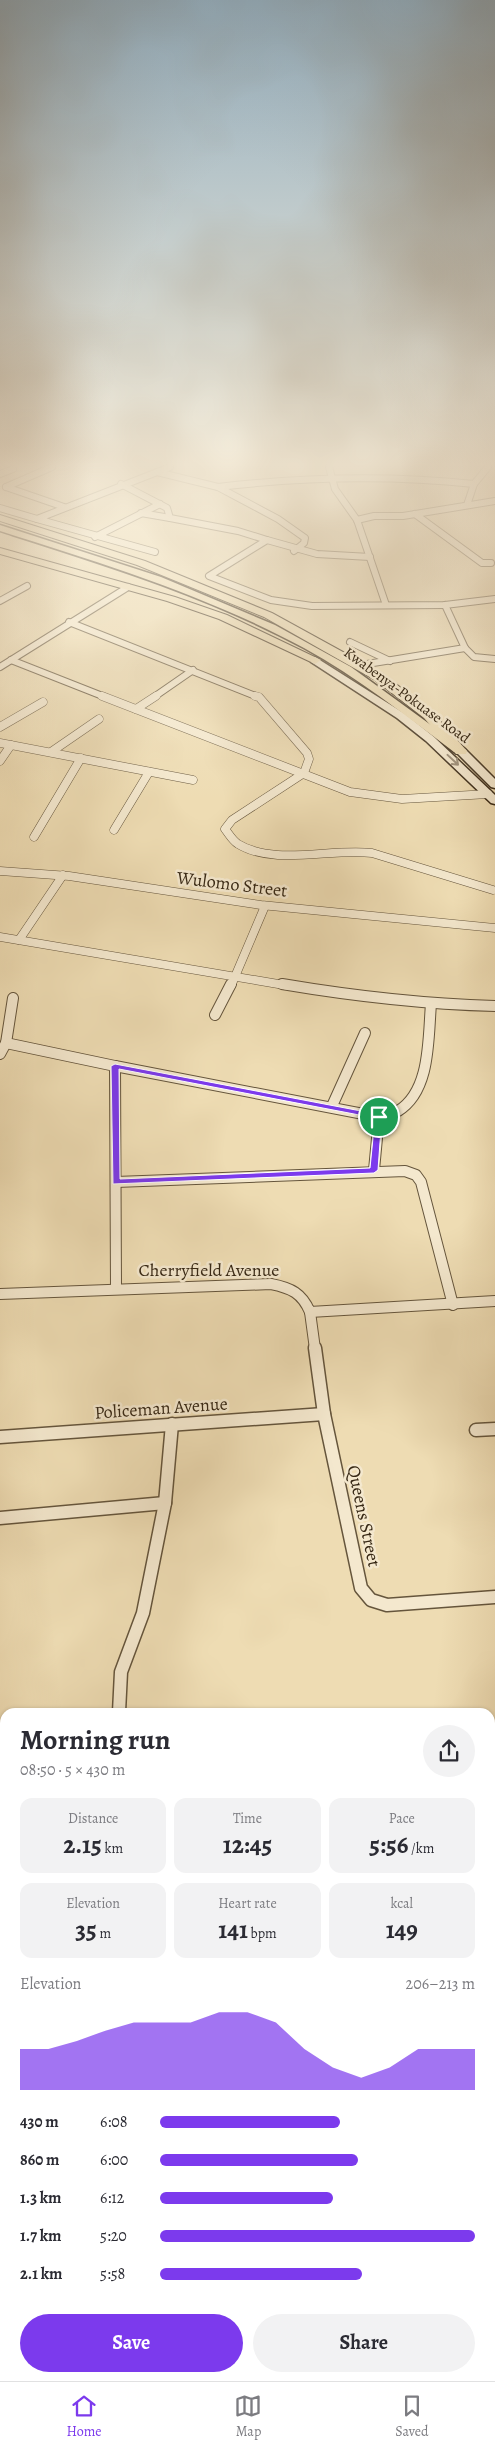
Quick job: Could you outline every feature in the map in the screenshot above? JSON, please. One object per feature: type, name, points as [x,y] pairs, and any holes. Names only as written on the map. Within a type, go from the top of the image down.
[{"type":"highway","points":[[96,578],[171,598],[223,617],[315,660]]},
{"type":"highway","points":[[182,578],[268,615],[361,665],[428,715],[461,751]]},
{"type":"main road","name":"Kwabenya-Pokuase Road","points":[[137,578],[181,594],[242,620],[315,660],[401,716],[430,738],[493,793]]},
{"type":"main road","name":"Kwabenya-Pokuase Road","points":[[152,578],[189,590],[274,628],[362,678],[461,751],[493,793]]},
{"type":"street","points":[[210,578],[287,604],[445,605],[495,599]]},
{"type":"street","points":[[377,578],[386,605]]},
{"type":"street","points":[[0,601],[27,586]]},
{"type":"street","points":[[0,667],[128,587]]},
{"type":"street","points":[[445,605],[452,625],[465,644],[465,648],[474,657],[495,659]]},
{"type":"street","points":[[70,622],[258,697],[268,704],[307,753],[310,759],[304,773],[232,820],[225,829],[229,838],[238,845],[275,854],[342,850],[372,852],[493,890]]},
{"type":"street","points":[[350,642],[390,661]]},
{"type":"street","points":[[361,665],[465,648]]},
{"type":"street","points":[[11,660],[350,792],[378,799],[411,801],[493,793]]},
{"type":"street","points":[[136,709],[192,670]]},
{"type":"street","points":[[0,727],[43,702]]},
{"type":"street","points":[[50,752],[99,719]]},
{"type":"street","points":[[0,743],[193,780]]},
{"type":"street","points":[[0,761],[11,745]]},
{"type":"street","points":[[34,837],[81,758]]},
{"type":"street","points":[[114,830],[149,772]]},
{"type":"street","name":"Wulomo Street","points":[[0,871],[30,870],[265,906],[495,928]]},
{"type":"street","points":[[19,940],[63,875]]},
{"type":"street","points":[[215,1015],[235,977],[265,906]]},
{"type":"street","points":[[0,937],[352,996],[431,1004],[495,1006]]},
{"type":"street","points":[[0,1054],[6,1043],[13,998]]},
{"type":"street","points":[[6,1043],[115,1066],[332,1106],[379,1117],[398,1111],[413,1096],[424,1070],[431,1004]]},
{"type":"street","points":[[332,1106],[365,1033]]},
{"type":"street","points":[[115,1066],[116,1288]]},
{"type":"street","points":[[374,1170],[379,1117]]},
{"type":"street","points":[[116,1182],[374,1170],[405,1171],[416,1175],[421,1182],[453,1305]]},
{"type":"street","name":"Cherryfield Avenue","points":[[0,1294],[116,1288],[271,1284],[292,1288],[305,1298],[310,1312]]},
{"type":"street","points":[[310,1312],[495,1302]]},
{"type":"street","name":"Queens Street","points":[[310,1312],[324,1414],[361,1588],[371,1600],[387,1605],[495,1597]]},
{"type":"street","name":"Policeman Avenue","points":[[0,1437],[324,1414]]},
{"type":"street","points":[[119,1708],[121,1672],[143,1613],[165,1503],[172,1424]]},
{"type":"street","points":[[476,1430],[495,1429]]},
{"type":"street","points":[[0,1518],[165,1503]]},
{"type":"route","points":[[115,1066],[332,1106],[379,1117],[374,1170],[116,1182],[115,1066]]}]
